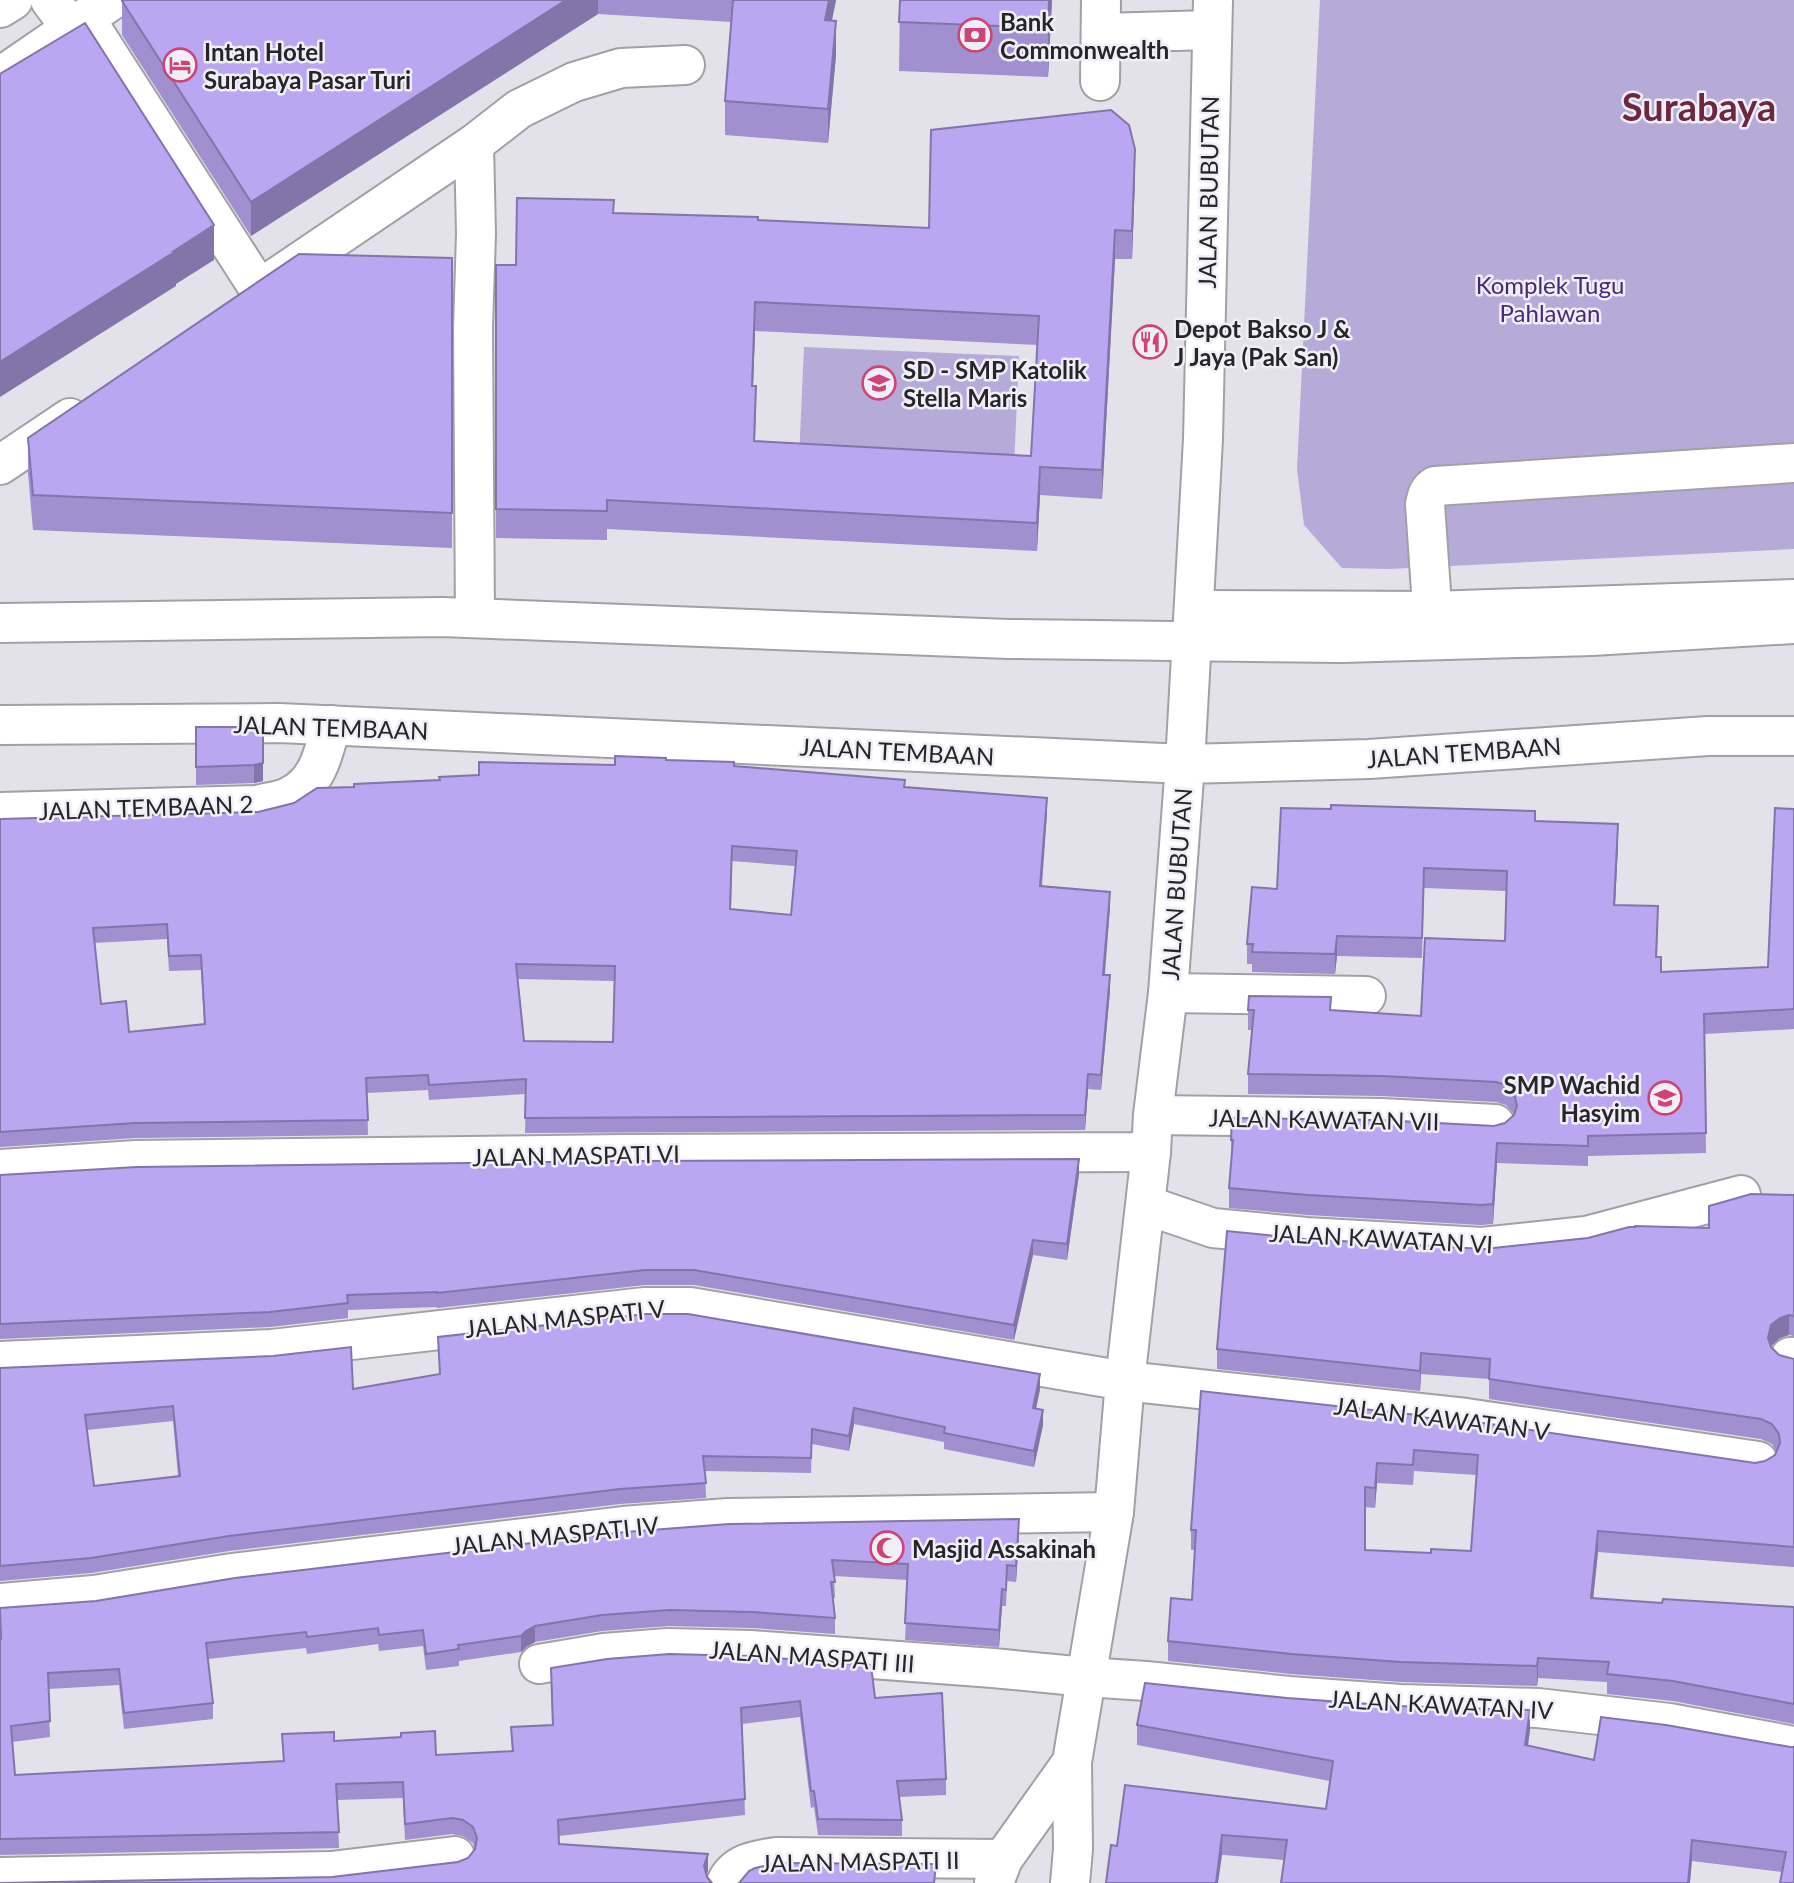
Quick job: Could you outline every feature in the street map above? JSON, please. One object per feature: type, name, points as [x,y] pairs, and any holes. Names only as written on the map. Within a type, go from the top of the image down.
[{"type":"street","points":[[0,8],[13,0]]},
{"type":"street","points":[[0,77],[86,9],[248,297],[474,144],[519,108],[574,82],[621,68],[685,65]]},
{"type":"street","points":[[1100,81],[1101,16],[1212,15]]},
{"type":"street","name":"JALAN BUBUTAN","points":[[1070,1883],[1073,1849],[1072,1762],[1114,1512],[1125,1381],[1168,993],[1185,764],[1203,439],[1212,15]]},
{"type":"street","points":[[474,144],[475,618]]},
{"type":"street","points":[[0,465],[101,396]]},
{"type":"street","points":[[1433,626],[1425,504],[1427,495],[1435,486],[1794,463]]},
{"type":"street","points":[[1433,626],[1794,599]]},
{"type":"street","points":[[0,623],[442,617],[1009,639],[1193,626],[1433,626],[1592,636],[1794,624]]},
{"type":"street","name":"JALAN TEMBAAN","points":[[0,725],[279,723],[1185,764],[1369,759],[1708,736],[1794,736]]},
{"type":"street","name":"JALAN TEMBAAN 2","points":[[0,812],[257,805],[290,797],[303,788],[318,771],[331,725]]},
{"type":"street","points":[[1168,993],[1366,996]]},
{"type":"street","name":"JALAN KAWATAN VII","points":[[1152,1134],[1381,1118],[1495,1124]]},
{"type":"street","name":"JALAN MASPATI VI","points":[[0,1169],[136,1160],[638,1154],[1152,1134]]},
{"type":"street","name":"JALAN KAWATAN VI","points":[[1146,1205],[1213,1228],[1306,1237],[1482,1247],[1586,1237],[1741,1195]]},
{"type":"street","name":"JALAN MASPATI V","points":[[0,1361],[272,1349],[645,1307],[690,1307],[1125,1381]]},
{"type":"street","name":"JALAN KAWATAN V","points":[[1125,1381],[1466,1418],[1758,1461]]},
{"type":"street","name":"JALAN MASPATI IV","points":[[0,1603],[94,1595],[232,1573],[623,1526],[728,1518],[1114,1512]]},
{"type":"street","name":"JALAN MASPATI III","points":[[539,1664],[604,1653],[668,1648],[726,1649],[1086,1677]]},
{"type":"street","name":"JALAN KAWATAN IV","points":[[1086,1677],[1400,1704],[1538,1708],[1669,1723],[1794,1746]]},
{"type":"street","name":"JALAN BUBUTAN","points":[[999,1871],[1072,1762]]},
{"type":"street","points":[[0,1877],[332,1877],[455,1856]]},
{"type":"street","name":"JALAN MASPATI II","points":[[726,1883],[732,1871],[741,1866],[776,1857],[999,1871]]},
{"type":"green space","name":"Komplek Tugu Pahlawan","points":[[1320,0],[1794,0],[1794,549],[1389,569],[1342,568],[1304,525],[1297,469]]},
{"type":"green space","points":[[804,347],[1019,356],[1014,467],[799,459]]},
{"type":"building","points":[[566,0],[251,202],[122,1]]},
{"type":"building","points":[[733,0],[829,0],[825,20],[836,21],[828,109],[725,101]]},
{"type":"building","points":[[900,0],[1049,0],[1048,28],[899,22]]},
{"type":"building","points":[[85,23],[214,225],[0,362],[0,74]]},
{"type":"building","points":[[1111,110],[1129,125],[1135,149],[1132,231],[1115,230],[1102,470],[1040,467],[1037,523],[607,500],[607,511],[496,509],[496,265],[516,265],[517,198],[614,200],[613,213],[758,217],[758,220],[929,228],[931,130]],"holes":[[[755,302],[1039,316],[1031,456],[754,441],[756,386],[752,386]]]},
{"type":"building","points":[[299,254],[452,258],[452,513],[33,495],[28,438]]},
{"type":"building","points":[[196,727],[263,727],[263,763],[196,767]]},
{"type":"building","points":[[615,756],[734,762],[734,766],[905,780],[904,787],[1047,798],[1040,886],[1110,892],[1103,975],[1110,975],[1101,1075],[1088,1074],[1085,1115],[525,1118],[526,1079],[429,1085],[428,1075],[366,1078],[368,1120],[135,1123],[0,1132],[0,819],[258,812],[294,803],[317,788],[479,775],[479,762],[615,765]],"holes":[[[732,846],[797,851],[791,915],[730,909]],[[167,924],[169,956],[201,955],[205,1024],[129,1032],[126,1001],[101,1004],[93,928]],[[516,964],[615,966],[613,1042],[524,1041]]]},
{"type":"building","points":[[1331,805],[1535,811],[1535,821],[1618,824],[1614,905],[1658,906],[1656,957],[1661,957],[1661,972],[1768,967],[1775,808],[1794,809],[1794,1009],[1704,1014],[1706,1133],[1588,1136],[1588,1146],[1497,1143],[1493,1204],[1308,1195],[1229,1188],[1232,1118],[1380,1120],[1494,1126],[1505,1123],[1514,1115],[1517,1106],[1514,1093],[1506,1085],[1496,1082],[1382,1076],[1248,1074],[1254,1010],[1248,1010],[1249,996],[1331,997],[1330,1010],[1421,1016],[1425,938],[1505,941],[1507,871],[1424,868],[1422,938],[1337,936],[1335,954],[1252,952],[1253,944],[1247,944],[1252,887],[1277,889],[1281,808],[1331,809]]},
{"type":"building","points":[[1079,1159],[1067,1244],[1033,1240],[1014,1325],[694,1270],[645,1270],[437,1293],[347,1295],[348,1303],[270,1312],[0,1324],[0,1175],[137,1167]]},
{"type":"building","points":[[1751,1194],[1794,1195],[1794,1316],[1780,1318],[1771,1325],[1768,1338],[1771,1347],[1779,1355],[1794,1359],[1794,1547],[1598,1531],[1591,1598],[1662,1603],[1663,1599],[1794,1607],[1794,1704],[1673,1681],[1607,1674],[1609,1662],[1538,1658],[1537,1666],[1401,1662],[1168,1641],[1171,1598],[1192,1600],[1196,1530],[1191,1530],[1201,1391],[1470,1421],[1755,1463],[1775,1455],[1780,1443],[1779,1434],[1772,1424],[1761,1419],[1489,1379],[1490,1359],[1421,1353],[1420,1371],[1217,1349],[1227,1231],[1305,1239],[1484,1249],[1588,1238],[1635,1226],[1709,1228],[1709,1206]],"holes":[[[1414,1450],[1478,1455],[1471,1551],[1431,1549],[1431,1553],[1365,1550],[1365,1487],[1375,1488],[1377,1463],[1413,1465]]]},
{"type":"building","points":[[646,1314],[688,1314],[1040,1374],[1033,1408],[1043,1410],[1034,1451],[944,1433],[945,1427],[854,1408],[849,1436],[812,1429],[811,1458],[703,1456],[706,1483],[620,1489],[229,1536],[91,1558],[0,1566],[0,1368],[273,1356],[351,1347],[353,1389],[440,1374],[438,1337]],"holes":[[[173,1406],[180,1476],[94,1486],[85,1415]]]},
{"type":"building","points":[[1019,1519],[1016,1566],[1007,1565],[999,1630],[905,1623],[908,1564],[832,1560],[835,1582],[831,1582],[835,1618],[669,1610],[602,1615],[535,1626],[521,1636],[458,1645],[459,1649],[426,1654],[423,1630],[379,1635],[378,1628],[307,1637],[306,1632],[206,1643],[213,1703],[124,1713],[119,1669],[48,1673],[50,1721],[11,1726],[15,1775],[284,1761],[282,1734],[334,1732],[334,1741],[401,1737],[401,1733],[435,1731],[436,1755],[513,1751],[511,1727],[553,1725],[551,1668],[607,1659],[669,1654],[750,1656],[871,1665],[875,1698],[942,1693],[946,1779],[897,1781],[902,1820],[818,1819],[814,1791],[811,1791],[800,1701],[741,1708],[745,1799],[558,1820],[559,1844],[708,1854],[704,1866],[712,1883],[0,1883],[332,1877],[458,1862],[468,1858],[475,1849],[477,1838],[473,1827],[463,1820],[452,1818],[405,1824],[403,1782],[336,1784],[339,1832],[0,1839],[0,1608],[96,1601],[235,1578],[625,1532],[729,1524]]},
{"type":"building","points":[[1145,1683],[1398,1706],[1530,1710],[1525,1745],[1594,1760],[1601,1717],[1794,1747],[1794,1883],[1780,1883],[1786,1852],[1692,1840],[1688,1883],[1281,1883],[1287,1840],[1222,1835],[1216,1883],[1106,1883],[1111,1845],[1117,1846],[1125,1785],[1326,1809],[1333,1761],[1137,1725]]},
{"type":"building","points":[[778,1863],[936,1864],[934,1883],[739,1883],[749,1871]]},
{"type":"place","name":"Bank Commonwealth","points":[[975,35]]},
{"type":"place","name":"Intan Hotel Surabaya Pasar Turi","points":[[180,65]]},
{"type":"place","name":"Depot Bakso J & J Jaya (Pak San)","points":[[1150,342]]},
{"type":"place","name":"SD - SMP Katolik Stella Maris","points":[[879,383]]},
{"type":"place","name":"SMP Wachid Hasyim","points":[[1665,1098]]},
{"type":"place","name":"Masjid Assakinah","points":[[887,1548]]},
{"type":"district","name":"Surabaya","points":[[1699,106]]}]
